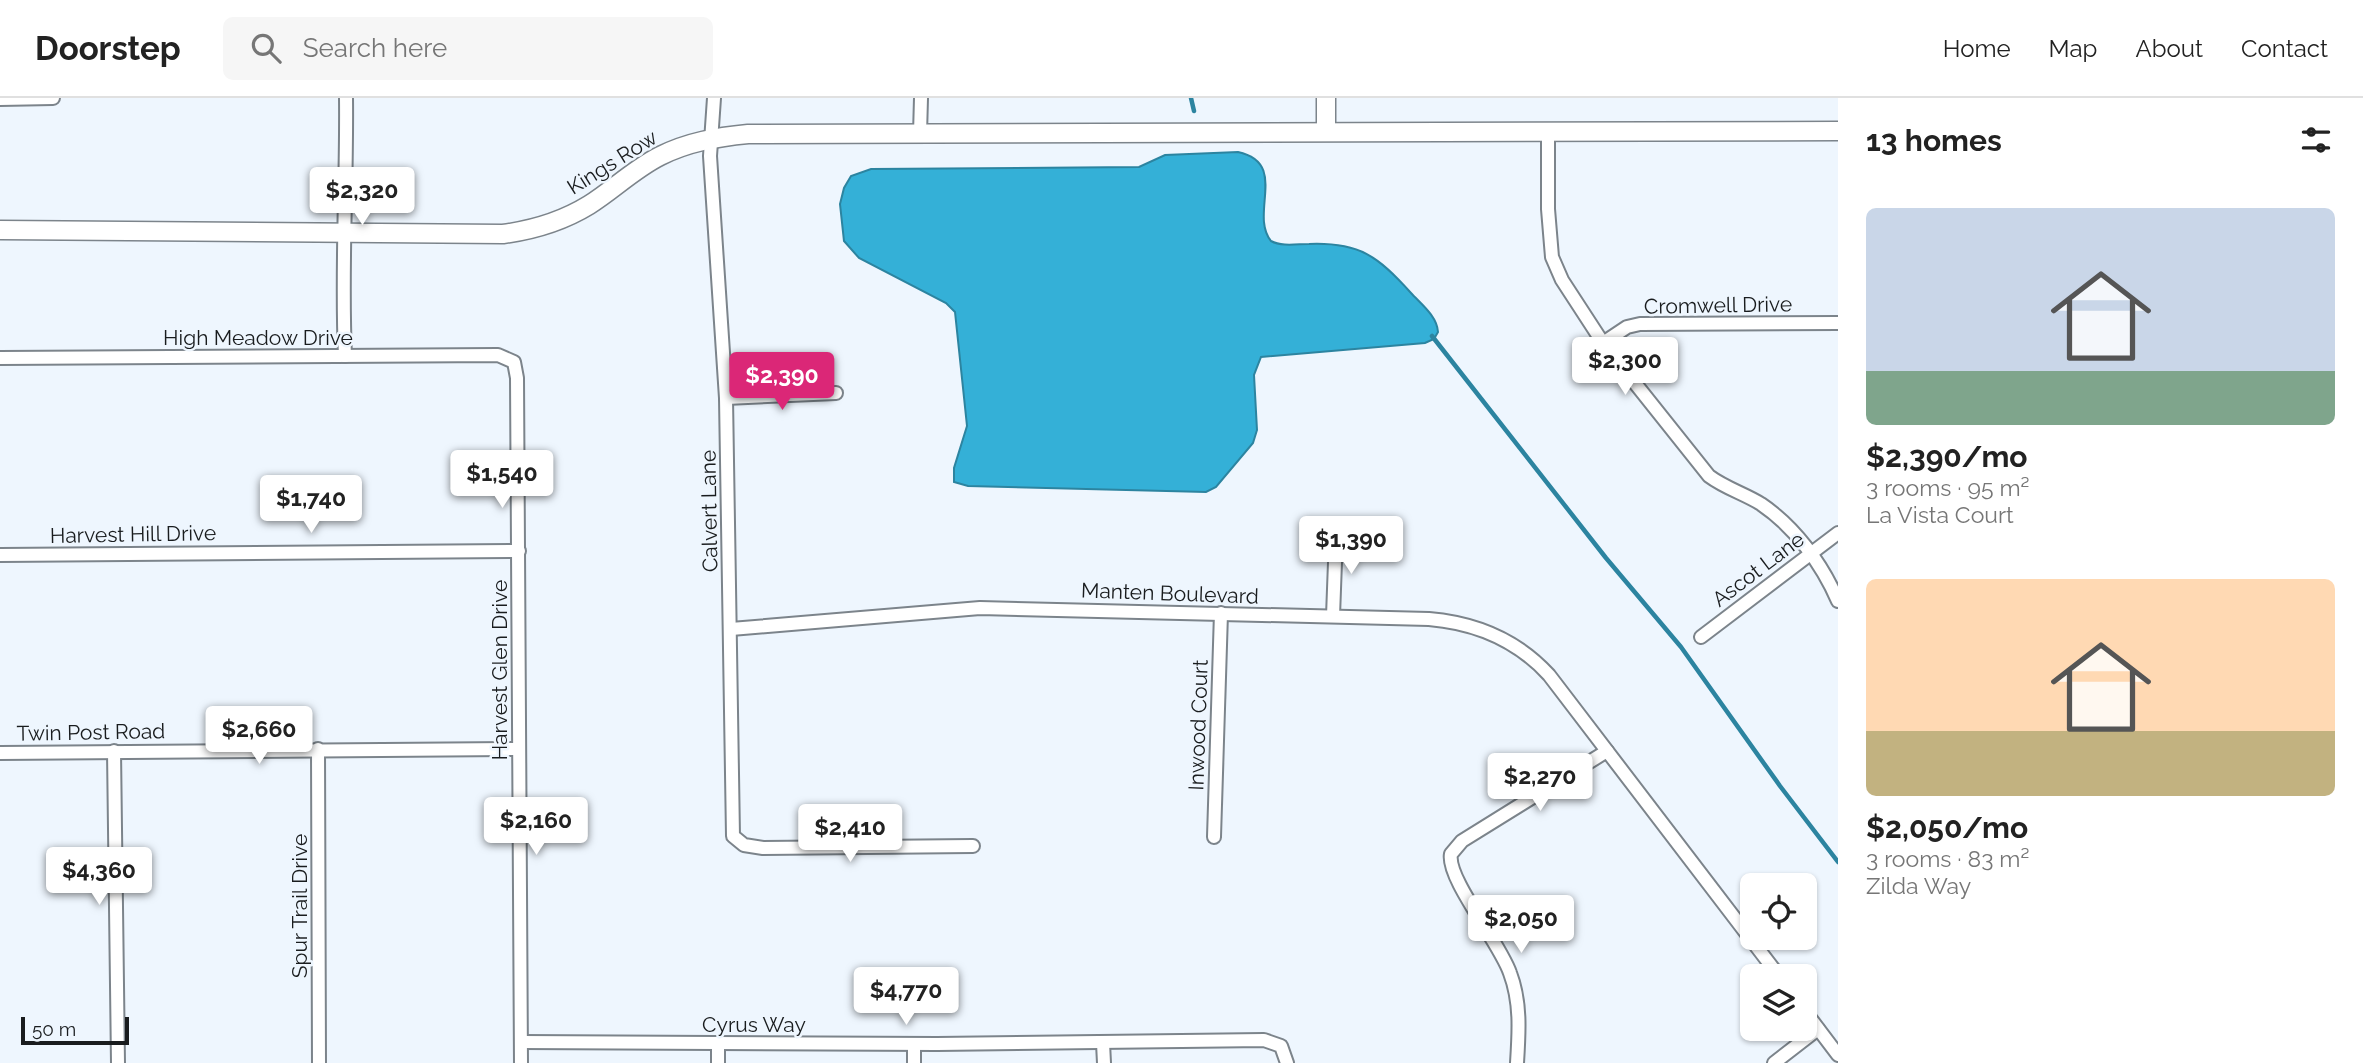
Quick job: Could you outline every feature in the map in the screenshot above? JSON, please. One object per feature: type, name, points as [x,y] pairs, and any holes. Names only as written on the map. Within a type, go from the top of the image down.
[{"type":"street","points":[[0,99],[53,98]]},
{"type":"street","points":[[345,356],[342,250],[346,98]]},
{"type":"street","name":"Calvert Lane","points":[[714,98],[710,156],[726,398],[732,830],[736,842],[763,848],[973,846]]},
{"type":"street","points":[[920,134],[921,98]]},
{"type":"street","points":[[1326,98],[1326,131]]},
{"type":"street","points":[[1548,131],[1548,209],[1552,257],[1562,281],[1603,343],[1709,477],[1728,490],[1759,502],[1788,525],[1829,580],[1838,601]]},
{"type":"street","name":"Kings Row","points":[[0,230],[488,234],[531,229],[584,208],[659,156],[712,138],[748,134],[1838,131]]},
{"type":"street","name":"Cromwell Drive","points":[[1603,343],[1626,327],[1640,324],[1838,323]]},
{"type":"street","name":"High Meadow Drive","points":[[0,358],[498,355],[514,362]]},
{"type":"street","name":"Harvest Glen Drive","points":[[514,362],[517,378],[519,551],[521,1063]]},
{"type":"street","points":[[726,398],[836,393]]},
{"type":"street","name":"Ascot Lane","points":[[1701,638],[1838,533]]},
{"type":"street","points":[[1333,616],[1336,535]]},
{"type":"street","name":"Harvest Hill Drive","points":[[0,555],[519,551]]},
{"type":"street","name":"Manten Boulevard","points":[[731,629],[980,608],[1450,621],[1501,637],[1543,669],[1770,964]]},
{"type":"street","name":"Inwood Court","points":[[1214,837],[1221,614]]},
{"type":"street","name":"Spur Trail Drive","points":[[318,749],[319,1063]]},
{"type":"street","name":"Twin Post Road","points":[[0,752],[518,749]]},
{"type":"street","points":[[114,751],[118,1063]]},
{"type":"street","points":[[1517,1063],[1518,1010],[1513,979],[1494,938],[1452,873],[1450,858],[1454,848],[1462,841],[1607,751]]},
{"type":"street","points":[[1774,1063],[1818,1029],[1838,1055]]},
{"type":"street","name":"Cyrus Way","points":[[521,1042],[914,1044],[1264,1040],[1281,1046],[1287,1063]]},
{"type":"street","points":[[718,1043],[718,1063]]},
{"type":"street","points":[[1103,1043],[1104,1063]]},
{"type":"street","points":[[914,1044],[915,1063]]},
{"type":"water","points":[[1238,152],[1253,158],[1262,167],[1265,178],[1265,230],[1271,241],[1285,245],[1341,246],[1366,254],[1388,269],[1428,311],[1437,326],[1438,332],[1434,339],[1425,343],[1261,357],[1254,375],[1257,430],[1253,443],[1216,487],[1206,492],[968,486],[954,482],[954,468],[967,426],[955,312],[946,303],[859,258],[844,241],[840,204],[844,188],[851,176],[871,169],[1139,167],[1165,155]]},
{"type":"waterway","points":[[1191,98],[1194,111]]},
{"type":"waterway","points":[[1432,336],[1606,558],[1681,647],[1838,862]]}]
